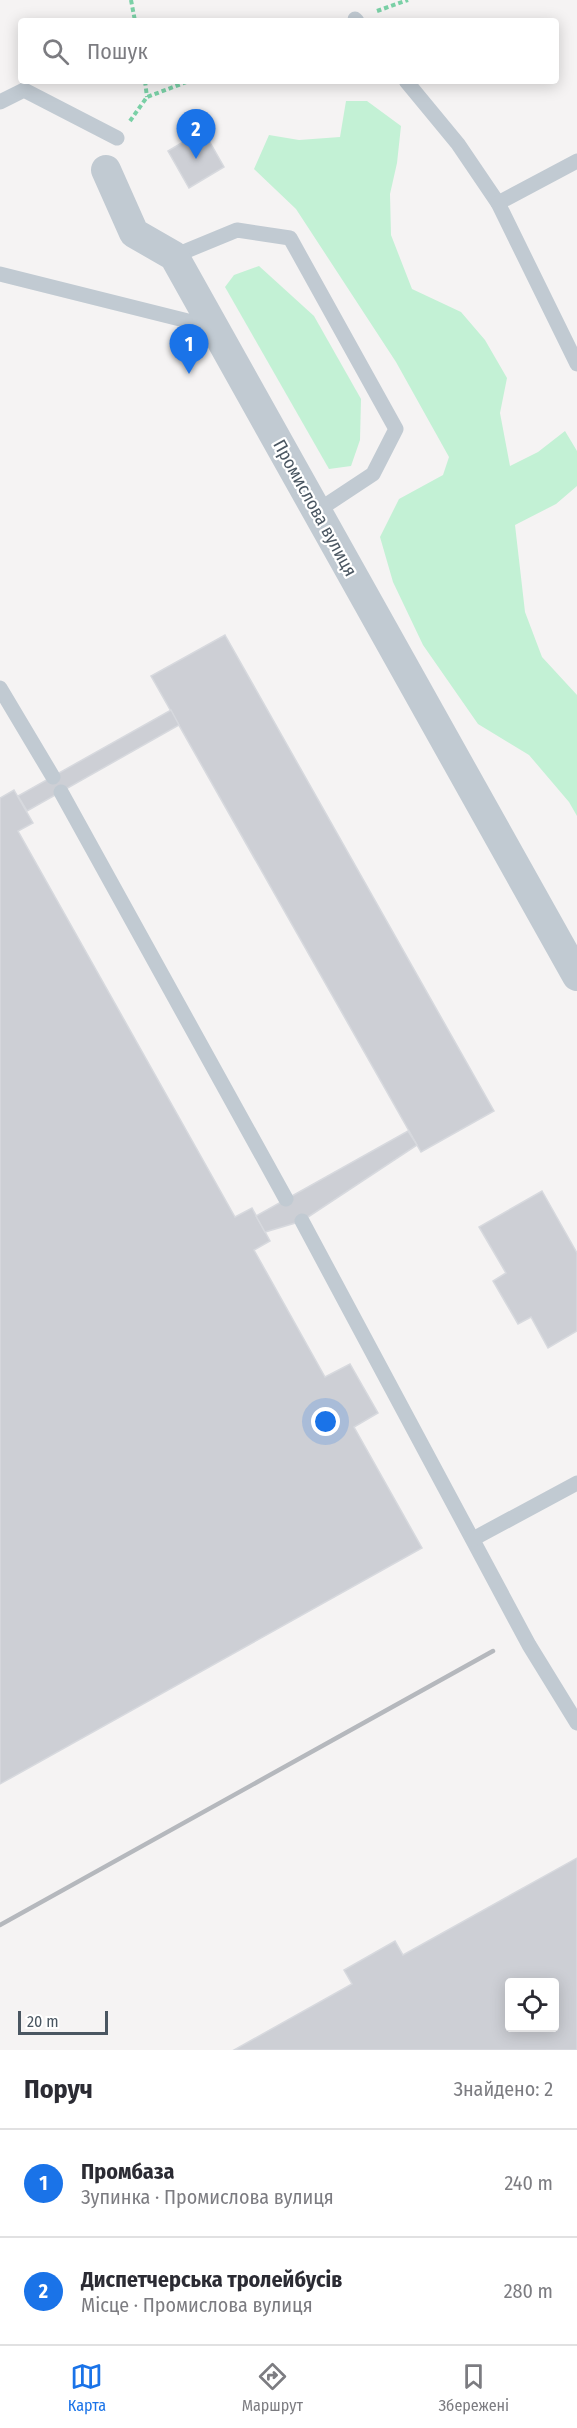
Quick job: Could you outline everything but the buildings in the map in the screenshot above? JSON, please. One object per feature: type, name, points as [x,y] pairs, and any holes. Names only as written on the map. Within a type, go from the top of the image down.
[{"type":"street","name":"Промислова вулиця","points":[[106,170],[134,232],[174,256],[577,976]]},
{"type":"lane","points":[[408,84],[458,144],[498,203],[577,364]]},
{"type":"lane","points":[[0,102],[24,90],[117,138]]},
{"type":"lane","points":[[498,203],[577,162]]},
{"type":"lane","points":[[174,256],[237,230],[290,238],[296,248],[396,429],[373,474],[317,511]]},
{"type":"lane","points":[[0,274],[214,328]]},
{"type":"lane","points":[[0,688],[53,777]]},
{"type":"lane","points":[[61,792],[286,1199]]},
{"type":"lane","points":[[302,1221],[529,1645],[577,1723]]},
{"type":"lane","points":[[473,1539],[577,1483]]},
{"type":"path","points":[[131,0],[134,18]]},
{"type":"path","points":[[145,84],[147,97]]},
{"type":"path","points":[[117,138],[147,97],[181,84]]},
{"type":"green space","points":[[346,101],[367,101],[401,126],[397,163],[390,194],[391,235],[412,289],[461,312],[485,340],[507,378],[500,413],[510,466],[538,452],[565,431],[577,451],[577,486],[556,504],[515,525],[525,612],[542,657],[577,695],[577,816],[569,802],[529,755],[478,724],[423,645],[393,582],[380,537],[399,499],[443,475],[449,457],[396,362],[296,209],[254,169],[269,135],[299,140],[340,137]]},
{"type":"green space","points":[[259,266],[314,316],[361,399],[360,440],[351,466],[329,469],[225,287],[234,275]]},
{"type":"railway","points":[[0,1925],[493,1651]]},
{"type":"place","name":"Диспетчерська тролейбусів","points":[[196,159]]},
{"type":"place","name":"Промбаза","points":[[189,374]]}]
